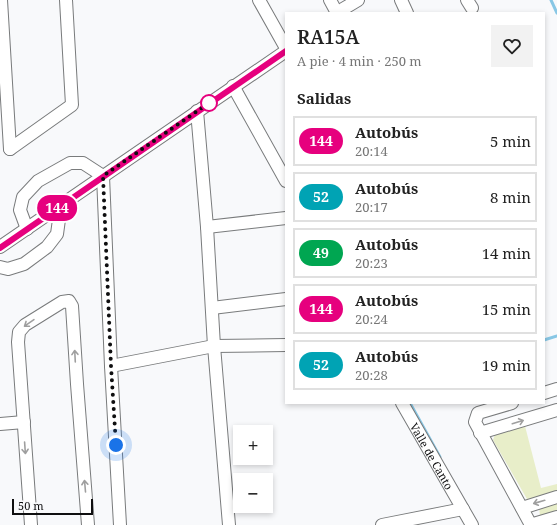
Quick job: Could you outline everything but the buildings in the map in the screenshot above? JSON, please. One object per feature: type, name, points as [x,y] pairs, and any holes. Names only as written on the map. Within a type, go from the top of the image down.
[{"type":"street","points":[[1,0],[10,149],[72,105],[66,0]]},
{"type":"street","points":[[259,0],[285,48]]},
{"type":"street","points":[[330,0],[336,12]]},
{"type":"street","points":[[341,12],[358,0]]},
{"type":"street","points":[[401,0],[407,12]]},
{"type":"street","points":[[0,248],[285,51]]},
{"type":"street","points":[[233,86],[285,179]]},
{"type":"street","points":[[197,111],[229,525]]},
{"type":"street","points":[[27,229],[20,210],[23,197],[38,181],[70,163],[83,162],[103,176]]},
{"type":"street","points":[[103,176],[111,366],[120,525]]},
{"type":"street","points":[[0,267],[8,269],[24,264],[46,247],[57,234],[62,205]]},
{"type":"street","points":[[207,227],[285,218]]},
{"type":"street","points":[[0,237],[14,239]]},
{"type":"street","points":[[212,308],[285,299]]},
{"type":"street","points":[[31,525],[18,342],[19,332],[25,325],[37,317],[62,302],[69,301],[72,306],[88,525]]},
{"type":"street","points":[[111,366],[214,346],[285,345]]},
{"type":"street","points":[[545,393],[557,389]]},
{"type":"street","name":"Valle de Canto","points":[[403,404],[472,525]]},
{"type":"street","points":[[509,404],[478,413],[475,422],[531,525],[557,517]]},
{"type":"street","points":[[480,433],[557,410]]},
{"type":"street","points":[[0,424],[24,422]]},
{"type":"street","points":[[522,508],[557,497]]},
{"type":"street","points":[[382,525],[400,524],[463,509]]},
{"type":"green space","points":[[525,426],[541,488],[557,484],[557,492],[527,499],[493,440],[495,434]]},
{"type":"green space","points":[[557,502],[557,511],[540,516],[539,507]]},
{"type":"waterway","points":[[551,0],[557,13]]},
{"type":"waterway","points":[[545,340],[557,336]]},
{"type":"waterway","points":[[411,404],[440,457]]},
{"type":"bus line","name":"144","points":[[0,248],[285,52]]},
{"type":"route","points":[[116,445],[103,176],[209,103]]}]
